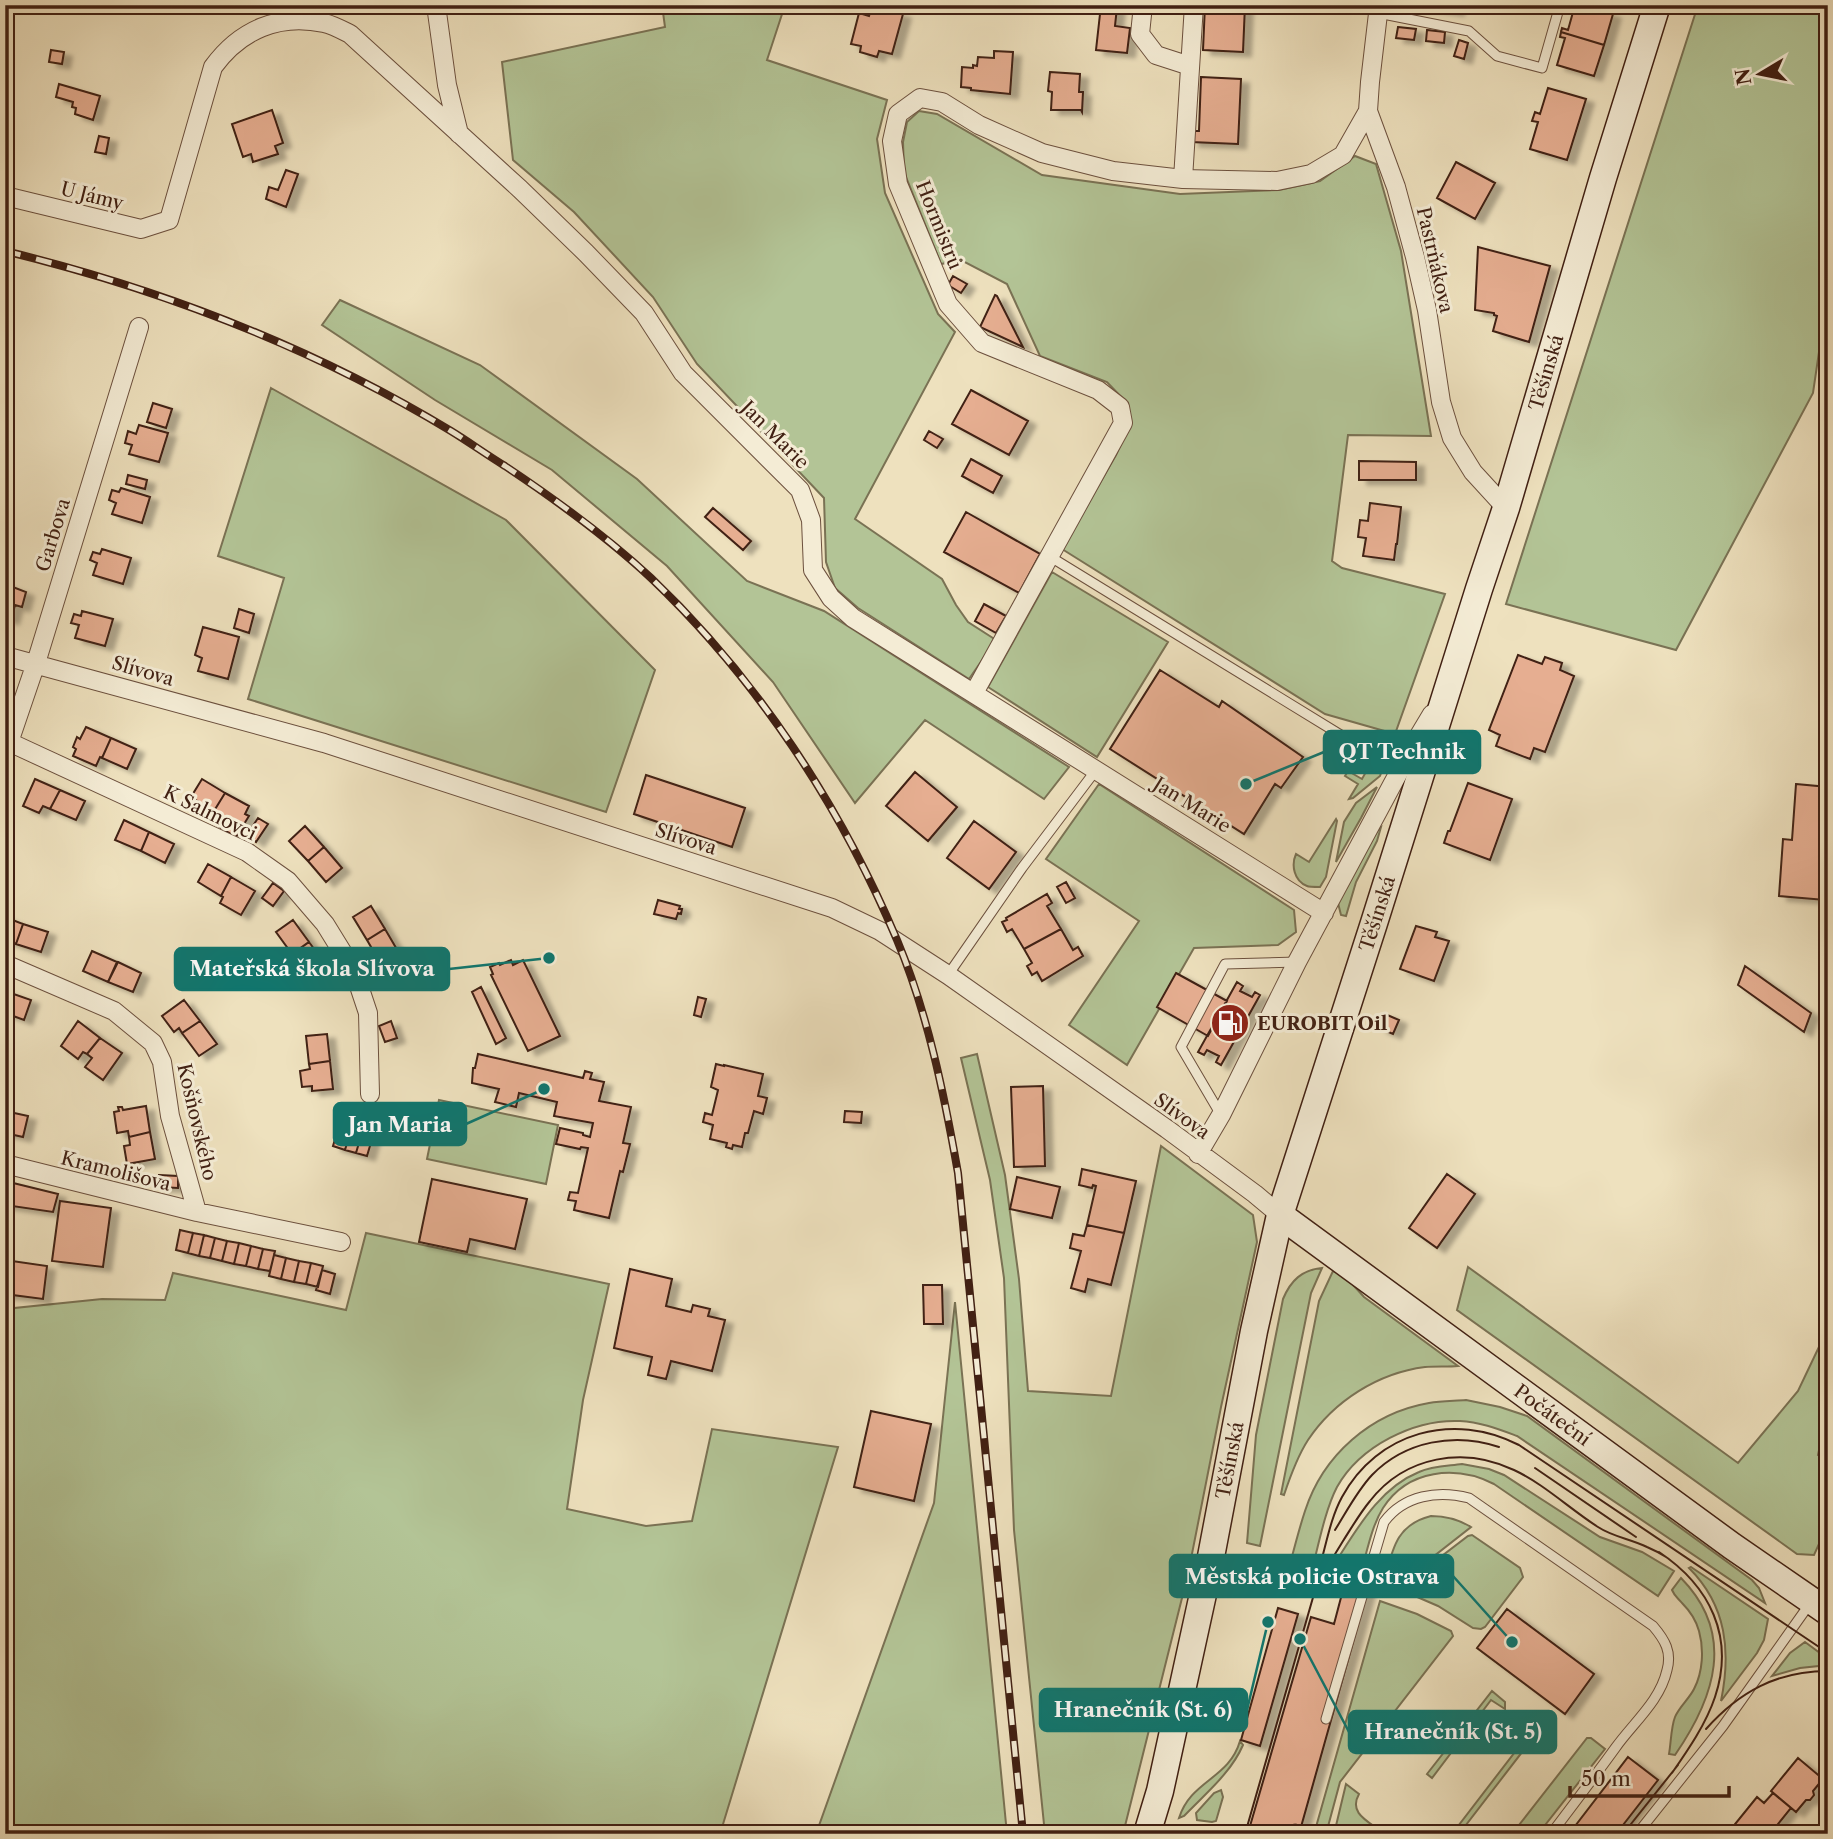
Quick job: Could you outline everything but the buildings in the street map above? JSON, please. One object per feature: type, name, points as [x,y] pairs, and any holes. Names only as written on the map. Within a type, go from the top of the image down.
[{"type":"main road","name":"Těšínská","points":[[1147,1834],[1160,1791],[1210,1562],[1254,1331],[1280,1215],[1421,746],[1447,690],[1506,508],[1657,5]]},
{"type":"main road","name":"Počáteční","points":[[1280,1215],[1732,1546],[1820,1607]]},
{"type":"street","points":[[436,5],[447,85],[459,134]]},
{"type":"street","points":[[1143,5],[1140,34],[1156,55],[1190,66]]},
{"type":"street","points":[[1183,179],[1194,5]]},
{"type":"street","name":"Pastrňákova","points":[[1378,9],[1368,111],[1396,187],[1412,245],[1427,310],[1441,402],[1452,438],[1473,472],[1506,508]]},
{"type":"street","name":"Jan Marie","points":[[169,220],[213,67],[225,51],[266,24],[300,20],[325,23],[350,34],[586,253],[644,313],[683,373],[800,491],[811,520],[813,570],[831,598],[853,618],[1324,913]]},
{"type":"street","name":"Hormistrů","points":[[974,694],[1123,423],[1120,407],[1098,390],[982,343],[948,304],[898,184],[892,141],[898,114],[920,98],[942,102],[979,125],[1042,153],[1113,171],[1183,179],[1277,181],[1311,174],[1343,155],[1368,111]]},
{"type":"street","name":"U Jámy","points":[[5,196],[141,229],[169,220]]},
{"type":"street","name":"Garbova","points":[[7,748],[36,663],[139,327]]},
{"type":"street","name":"Slívova","points":[[5,656],[324,743],[832,908],[880,931],[948,975],[1167,1129],[1280,1215]]},
{"type":"street","points":[[1198,1154],[1221,1115],[1297,962],[1421,746]]},
{"type":"street","name":"K Salmovci","points":[[7,748],[247,852],[288,881],[325,924],[354,971],[368,1013],[370,1094]]},
{"type":"street","name":"Košňovského","points":[[5,964],[114,1011],[153,1043],[162,1062],[170,1115],[197,1212]]},
{"type":"street","name":"Kramolišova","points":[[5,1164],[197,1212],[341,1242]]},
{"type":"lane","points":[[1378,9],[1469,31],[1497,56],[1542,68],[1560,5]]},
{"type":"lane","points":[[1049,556],[1343,737],[1421,746]]},
{"type":"lane","points":[[948,975],[1022,868],[1096,770]]},
{"type":"lane","points":[[1221,1115],[1181,1047],[1225,964],[1297,962]]},
{"type":"lane","points":[[1326,1719],[1384,1522],[1390,1514],[1410,1500],[1427,1495],[1455,1495],[1469,1499],[1654,1626],[1664,1639],[1669,1653],[1663,1684],[1651,1704],[1551,1834]]},
{"type":"lane","points":[[1637,1834],[1820,1607]]},
{"type":"green space","points":[[662,5],[785,5],[767,60],[887,100],[877,139],[885,193],[938,314],[955,332],[855,519],[942,579],[968,622],[996,640],[969,679],[858,608],[835,588],[826,562],[824,498],[697,364],[653,297],[574,212],[513,160],[502,62],[665,27]]},
{"type":"green space","points":[[1698,5],[1828,5],[1828,305],[1813,393],[1676,650],[1506,604]]},
{"type":"green space","points":[[919,111],[937,114],[1042,175],[1180,194],[1279,190],[1320,181],[1355,156],[1376,164],[1401,251],[1431,436],[1348,435],[1332,561],[1342,568],[1445,594],[1395,734],[1325,714],[1062,549],[1116,455],[1131,422],[1128,404],[1107,382],[1040,356],[1007,284],[961,260],[941,264],[904,172],[903,142],[907,122]]},
{"type":"green space","points":[[340,300],[480,365],[637,479],[747,581],[824,611],[1069,767],[1044,799],[925,720],[855,803],[773,682],[667,566],[552,470],[435,400],[322,325]]},
{"type":"green space","points":[[271,388],[506,520],[655,670],[606,812],[248,699],[284,578],[218,556]]},
{"type":"green space","points":[[1052,572],[1168,642],[1097,757],[988,687]]},
{"type":"green space","points":[[1369,749],[1374,750],[1373,755],[1385,762],[1380,776],[1349,799],[1358,784],[1345,776],[1348,771],[1362,779],[1371,763],[1358,755]]},
{"type":"green space","points":[[1099,784],[1294,910],[1296,932],[1278,945],[1194,948],[1127,1065],[1069,1025],[1139,921],[1046,859]]},
{"type":"green space","points":[[1377,787],[1336,862],[1344,822],[1356,803]]},
{"type":"green space","points":[[1336,819],[1326,877],[1320,887],[1307,886],[1299,880],[1295,872],[1296,854],[1309,862]]},
{"type":"green space","points":[[1381,827],[1377,841],[1356,882],[1346,916],[1341,915],[1337,899]]},
{"type":"green space","points":[[977,1054],[1005,1175],[1019,1279],[1028,1391],[1111,1396],[1161,1146],[1253,1215],[1257,1242],[1188,1574],[1123,1834],[1045,1834],[1014,1530],[1004,1278],[990,1180],[961,1058]]},
{"type":"green space","points":[[439,1100],[558,1125],[546,1184],[427,1159]]},
{"type":"green space","points":[[366,1233],[609,1284],[583,1400],[567,1509],[646,1526],[692,1521],[712,1429],[838,1447],[720,1834],[5,1834],[5,1309],[102,1299],[165,1300],[173,1273],[346,1310]]},
{"type":"green space","points":[[1468,1267],[1738,1463],[1798,1391],[1828,1328],[1828,1407],[1818,1455],[1828,1461],[1828,1507],[1824,1533],[1814,1555],[1797,1554],[1457,1310]]},
{"type":"green space","points":[[1322,1268],[1311,1293],[1260,1546],[1247,1543],[1256,1435],[1283,1299],[1298,1277]]},
{"type":"green space","points":[[1333,1271],[1344,1275],[1364,1297],[1458,1366],[1425,1367],[1391,1375],[1374,1382],[1344,1401],[1308,1440],[1284,1495],[1281,1494],[1319,1301]]},
{"type":"green space","points":[[955,1302],[1007,1834],[816,1834],[934,1503]]},
{"type":"green space","points":[[1466,1400],[1527,1416],[1752,1580],[1759,1588],[1765,1603],[1517,1436],[1482,1424],[1460,1421],[1407,1430],[1359,1459],[1347,1472],[1333,1496],[1311,1574],[1289,1568],[1313,1491],[1337,1455],[1352,1440],[1388,1416],[1408,1408],[1434,1402]]},
{"type":"green space","points":[[1462,1464],[1504,1475],[1600,1537],[1642,1552],[1674,1571],[1658,1596],[1494,1484],[1464,1474],[1449,1473],[1419,1478],[1393,1495],[1375,1523],[1360,1575],[1331,1569],[1368,1513],[1391,1489],[1424,1470]]},
{"type":"green space","points":[[1431,1516],[1452,1518],[1471,1527],[1397,1585],[1383,1585],[1392,1551],[1402,1533],[1419,1520]]},
{"type":"green space","points":[[1472,1535],[1520,1568],[1523,1577],[1481,1629],[1473,1628],[1438,1606],[1401,1590],[1404,1585]]},
{"type":"green space","points":[[1689,1568],[1768,1619],[1764,1640],[1757,1653],[1721,1701],[1726,1665],[1723,1630],[1711,1598]]},
{"type":"green space","points":[[1681,1578],[1698,1599],[1709,1621],[1714,1643],[1714,1666],[1701,1711],[1675,1755],[1669,1754],[1674,1721],[1694,1689],[1702,1660],[1701,1638],[1696,1623],[1672,1590]]},
{"type":"green space","points":[[1380,1601],[1417,1614],[1451,1631],[1453,1636],[1340,1782],[1326,1834],[1314,1834]]},
{"type":"green space","points":[[1805,1642],[1828,1659],[1828,1665],[1800,1668],[1772,1676],[1790,1653]]},
{"type":"green space","points":[[1492,1691],[1505,1702],[1505,1709],[1491,1700],[1432,1778],[1427,1774]]},
{"type":"green space","points":[[1525,1719],[1548,1735],[1548,1743],[1536,1734],[1459,1834],[1452,1834],[1531,1731],[1520,1722]]},
{"type":"green space","points":[[1587,1738],[1605,1749],[1538,1834],[1512,1834]]},
{"type":"green space","points":[[1240,1741],[1243,1745],[1225,1774],[1179,1818],[1192,1795],[1228,1764]]},
{"type":"green space","points":[[1346,1784],[1359,1794],[1356,1805],[1359,1813],[1375,1827],[1370,1834],[1334,1834]]},
{"type":"green space","points":[[1221,1790],[1223,1797],[1216,1821],[1197,1820],[1196,1813],[1214,1793]]},
{"type":"tram line","points":[[1319,1569],[1338,1505],[1357,1475],[1375,1457],[1396,1443],[1419,1434],[1444,1429],[1469,1430],[1494,1435],[1519,1445],[1828,1653]]},
{"type":"tram line","points":[[1335,1530],[1372,1475],[1400,1454],[1415,1447],[1448,1440],[1465,1440],[1499,1447]]},
{"type":"tram line","points":[[1245,1834],[1316,1587],[1366,1506],[1384,1486],[1400,1474],[1418,1465],[1456,1457],[1495,1463],[1536,1482],[1604,1530],[1666,1557]]},
{"type":"tram line","points":[[1535,1468],[1636,1537]]},
{"type":"tram line","points":[[1659,1552],[1677,1566],[1704,1597],[1714,1615],[1722,1654],[1715,1697],[1707,1717],[1672,1773]]},
{"type":"tram line","points":[[1706,1729],[1732,1704],[1760,1686],[1792,1675],[1828,1671]]},
{"type":"tram line","points":[[1623,1834],[1678,1765]]},
{"type":"railway","points":[[5,251],[121,283],[235,324],[345,373],[458,435],[562,505],[651,578],[726,658],[792,746],[849,841],[897,940],[918,997],[941,1084],[958,1173],[1023,1834]]},
{"type":"place","name":"QT Technik","points":[[1246,784]]},
{"type":"place","name":"Mateřská škola Slívova","points":[[549,958]]},
{"type":"place","name":"EUROBIT Oil","points":[[1230,1023]]},
{"type":"place","name":"Jan Maria","points":[[544,1089]]},
{"type":"place","name":"Hranečník (St. 6)","points":[[1268,1622]]},
{"type":"place","name":"Hranečník (St. 5)","points":[[1300,1639]]},
{"type":"place","name":"Městská policie Ostrava","points":[[1512,1642]]}]
